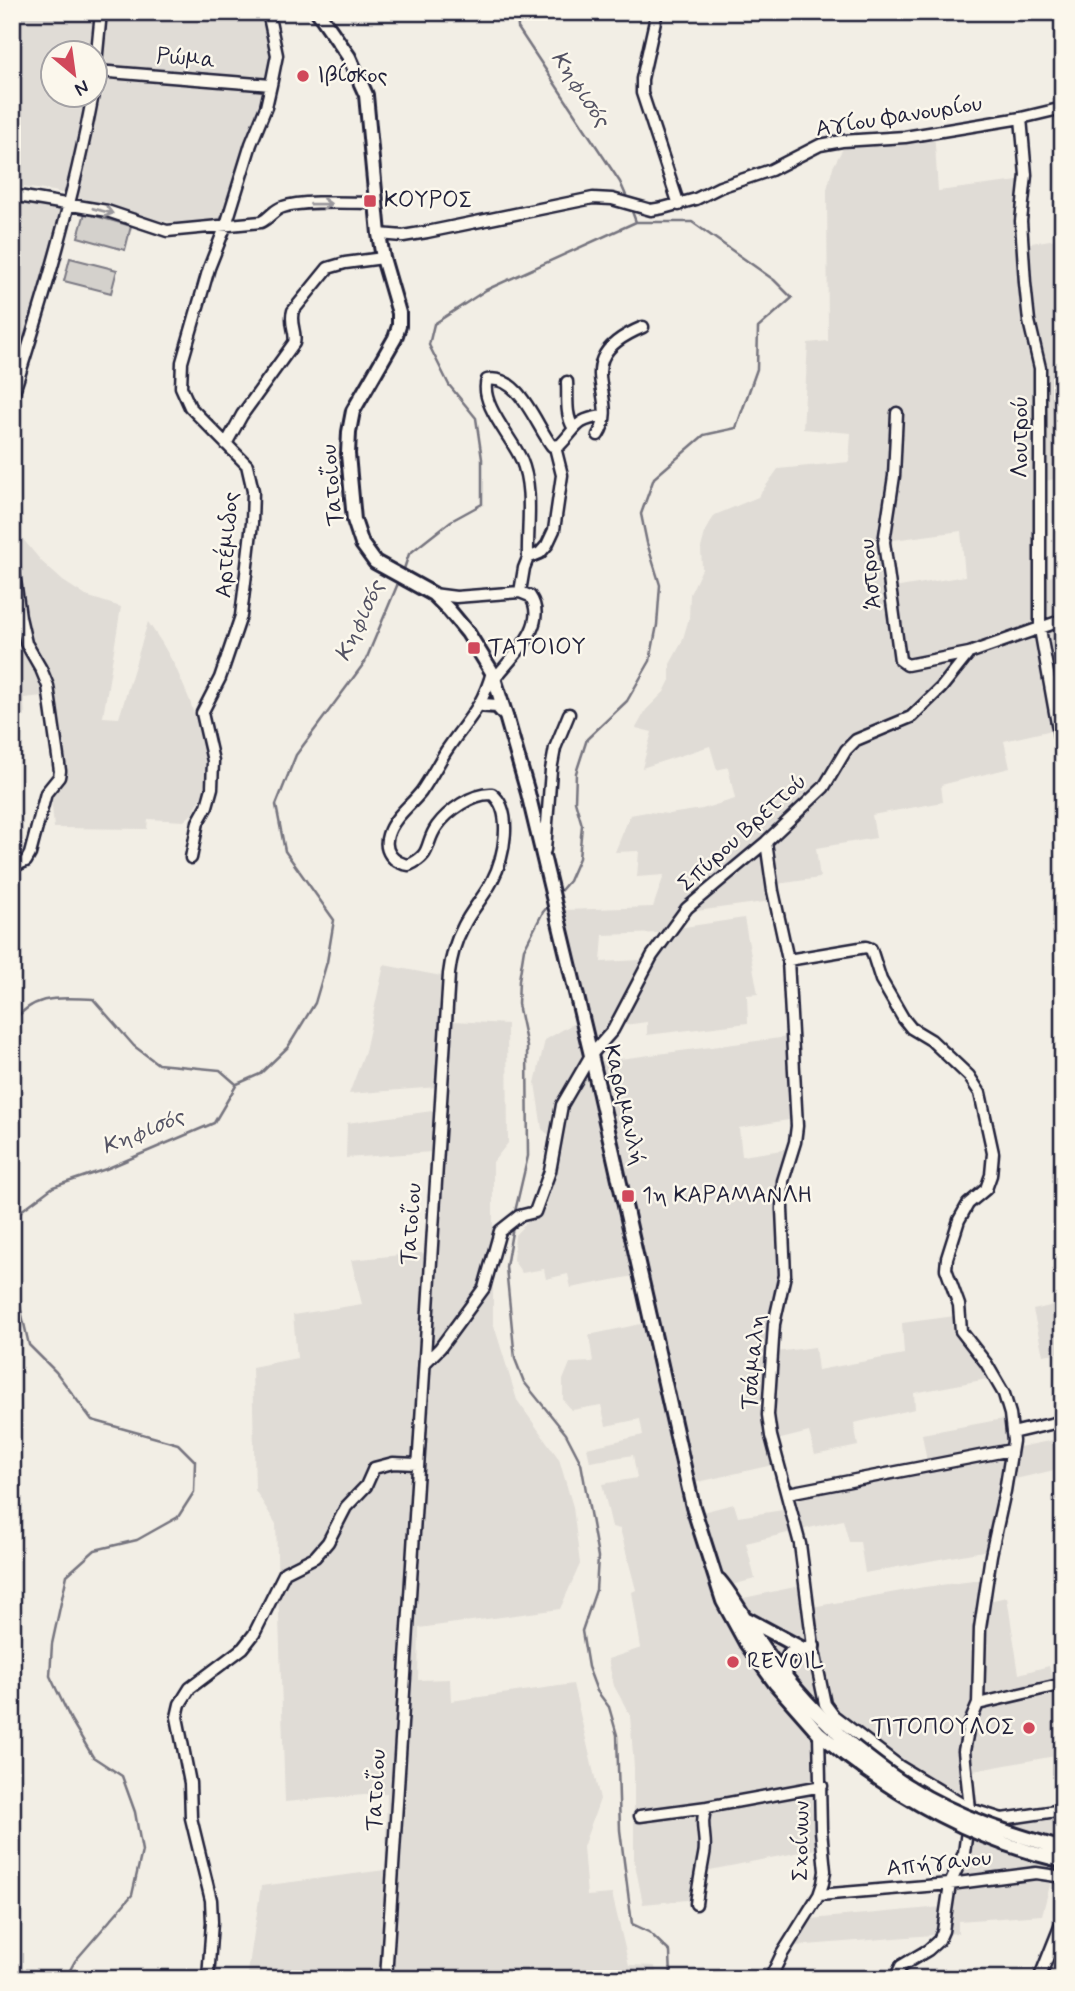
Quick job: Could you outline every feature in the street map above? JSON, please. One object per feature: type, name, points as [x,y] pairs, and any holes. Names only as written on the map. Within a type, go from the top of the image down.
[{"type":"main road","name":"Τατοΐου","points":[[318,12],[349,57],[364,86],[379,234],[399,313],[399,326],[389,351],[353,411],[348,454],[357,530],[366,551],[375,562],[433,594],[468,633],[494,678]]},
{"type":"main road","name":"Καραμανλή","points":[[494,678],[544,858],[693,1507],[723,1601],[746,1643],[775,1683],[819,1733],[940,1804],[1017,1835],[1063,1849]]},
{"type":"main road","points":[[483,705],[497,706],[506,716]]},
{"type":"main road","name":"Καραμανλή","points":[[717,1577],[786,1678],[849,1751],[884,1784],[945,1819],[1063,1861]]},
{"type":"main road","points":[[745,1617],[808,1647]]},
{"type":"main road","points":[[786,1678],[786,1659],[790,1654],[808,1647]]},
{"type":"street","points":[[99,38],[101,12]]},
{"type":"street","name":"Αρτέμιδος","points":[[191,858],[198,822],[207,806],[212,788],[213,761],[202,713],[220,678],[238,627],[244,599],[252,523],[250,472],[190,407],[181,387],[181,362],[209,268],[226,225],[271,86],[277,55],[268,12]]},
{"type":"street","points":[[657,12],[642,79],[642,93],[679,205]]},
{"type":"street","name":"Ρώμα","points":[[108,72],[271,86]]},
{"type":"street","points":[[12,398],[69,203],[90,108]]},
{"type":"street","name":"Αγίου Φανουρίου","points":[[379,234],[403,236],[575,200],[612,199],[651,210],[679,205],[779,167],[820,145],[905,137],[1021,118],[1063,108]]},
{"type":"street","name":"Λουτρού","points":[[1021,118],[1026,175],[1021,221],[1025,283],[1040,368],[1040,629],[1063,757]]},
{"type":"street","points":[[12,195],[107,211],[167,230],[261,222],[269,219],[283,206],[297,204],[376,203]]},
{"type":"street","points":[[226,443],[242,415],[294,343],[296,338],[290,320],[293,311],[328,268],[383,258]]},
{"type":"street","points":[[598,435],[604,422],[599,376],[605,355],[609,348],[643,327]]},
{"type":"street","points":[[520,592],[528,558],[527,476],[521,458],[491,405],[485,386],[488,380],[495,379],[513,387],[529,408],[549,443],[555,447],[562,475],[554,530],[540,553],[528,558]]},
{"type":"street","points":[[567,382],[568,414],[573,427]]},
{"type":"street","name":"Άστρου","points":[[897,412],[894,476],[884,542],[901,660],[907,665],[969,653]]},
{"type":"street","points":[[555,447],[563,442],[573,427],[588,418],[603,416]]},
{"type":"street","points":[[12,557],[26,643],[48,686],[60,771],[56,782],[46,793],[30,854],[26,861],[12,867]]},
{"type":"street","points":[[433,594],[466,597],[520,592],[534,601],[537,611],[532,630],[494,678]]},
{"type":"street","points":[[969,653],[1063,620]]},
{"type":"street","name":"Σπύρου Βρεττού","points":[[425,1363],[440,1348],[484,1288],[500,1231],[519,1216],[535,1212],[550,1171],[562,1105],[591,1055],[613,1030],[652,956],[680,916],[766,842],[824,787],[856,740],[911,717],[942,688],[969,653]]},
{"type":"street","name":"Τατοΐου","points":[[471,717],[483,705],[494,678]]},
{"type":"street","name":"Τατοΐου","points":[[386,1979],[450,962],[464,924],[498,869],[505,836],[504,810],[501,802],[492,794],[476,796],[466,801],[437,825],[425,855],[409,865],[396,861],[386,845],[392,827],[421,792],[494,678]]},
{"type":"street","points":[[544,858],[551,770],[555,748],[569,714]]},
{"type":"street","name":"Τσάμαλη","points":[[766,842],[788,960],[797,1134],[783,1181],[785,1275],[774,1324],[768,1415],[800,1544],[808,1647],[824,1699],[834,1716],[898,1766],[970,1809],[1002,1819],[1063,1810]]},
{"type":"street","points":[[788,960],[866,947],[871,949],[881,980],[902,1018],[911,1028],[931,1040],[969,1076],[980,1093],[993,1153],[991,1175],[986,1189],[968,1204],[947,1258],[946,1269],[959,1305],[961,1331],[986,1363],[1004,1394],[1012,1433],[1005,1491],[991,1555],[980,1628],[978,1704],[969,1726],[964,1751],[970,1809],[967,1841],[961,1862],[950,1884],[943,1931],[939,1940],[901,1966],[895,1979]]},
{"type":"street","points":[[1012,1433],[1063,1421]]},
{"type":"street","points":[[788,1493],[1011,1450]]},
{"type":"street","points":[[208,1979],[211,1900],[191,1818],[190,1783],[177,1717],[180,1704],[190,1688],[243,1648],[254,1634],[285,1572],[315,1557],[328,1542],[346,1507],[366,1486],[374,1468],[393,1463],[417,1464]]},
{"type":"street","points":[[978,1704],[1063,1684]]},
{"type":"street","name":"Σχοίνων","points":[[770,1979],[782,1954],[819,1895],[825,1871],[821,1830],[819,1733]]},
{"type":"street","points":[[640,1816],[822,1786]]},
{"type":"street","points":[[696,1904],[705,1853],[702,1815],[707,1807]]},
{"type":"street","name":"Απήγανου","points":[[819,1895],[950,1884],[1036,1873],[1063,1877]]},
{"type":"street","points":[[1039,1979],[1063,1919]]},
{"type":"shaded area","points":[[12,12],[264,12],[272,44],[267,78],[221,220],[182,224],[150,219],[54,191],[12,186]]},
{"type":"shaded area","points":[[934,130],[938,191],[1033,179],[1025,244],[1063,238],[1063,477],[1046,481],[1043,578],[1063,574],[1063,738],[1061,728],[1004,741],[1010,768],[941,785],[943,802],[872,815],[876,838],[816,848],[820,878],[777,884],[779,900],[689,912],[678,928],[744,918],[758,994],[747,995],[748,1023],[647,1035],[647,1022],[617,1026],[595,1054],[597,1062],[795,1036],[801,1118],[739,1128],[742,1156],[796,1148],[786,1187],[791,1277],[776,1334],[776,1352],[815,1347],[818,1370],[904,1354],[902,1323],[955,1316],[962,1341],[979,1358],[992,1378],[914,1393],[915,1409],[854,1423],[858,1446],[815,1455],[809,1432],[777,1440],[781,1463],[694,1483],[702,1512],[734,1504],[738,1517],[789,1509],[785,1492],[927,1462],[922,1434],[1014,1417],[1015,1448],[1063,1438],[1063,1468],[1011,1480],[994,1549],[865,1573],[860,1542],[849,1542],[843,1520],[746,1543],[755,1579],[731,1585],[739,1599],[809,1584],[812,1607],[924,1587],[990,1579],[988,1601],[1007,1597],[1019,1674],[1049,1666],[1054,1684],[1063,1681],[1063,1737],[1059,1738],[1055,1756],[973,1771],[975,1799],[986,1808],[1012,1814],[1063,1803],[1063,1881],[1052,1878],[1042,1915],[958,1921],[958,1933],[794,1946],[811,1919],[942,1907],[949,1874],[972,1813],[849,1722],[824,1752],[826,1847],[700,1872],[698,1899],[643,1904],[634,1859],[634,1768],[630,1715],[614,1686],[608,1659],[641,1648],[632,1592],[636,1590],[620,1529],[612,1527],[602,1484],[637,1478],[633,1455],[590,1462],[587,1448],[643,1435],[640,1419],[606,1426],[601,1405],[572,1410],[563,1400],[563,1380],[570,1363],[593,1362],[589,1335],[655,1321],[644,1274],[571,1288],[568,1274],[546,1279],[544,1269],[522,1273],[513,1260],[515,1235],[529,1220],[546,1167],[550,1136],[542,1129],[535,1083],[545,1040],[576,1022],[552,914],[564,910],[653,907],[664,875],[637,877],[639,851],[615,852],[630,815],[647,812],[669,814],[702,809],[735,799],[728,767],[717,770],[710,746],[642,768],[652,732],[636,728],[646,710],[664,692],[670,680],[670,664],[682,642],[689,618],[690,594],[702,569],[701,548],[706,529],[715,515],[758,497],[778,469],[849,462],[851,433],[803,429],[808,343],[828,341],[827,189],[833,167],[849,137]],"holes":[[[961,531],[965,576],[894,588],[886,541]],[[661,933],[641,960],[601,962],[603,935]]]},
{"type":"shaded area","points":[[12,198],[63,205],[34,318],[12,382]]},
{"type":"shaded area","points":[[85,213],[131,226],[125,250],[78,237]]},
{"type":"shaded area","points":[[70,258],[117,270],[111,293],[64,281]]},
{"type":"shaded area","points":[[12,526],[42,562],[63,581],[86,596],[121,607],[103,717],[119,718],[148,622],[162,643],[190,701],[202,742],[206,770],[204,791],[193,813],[184,821],[148,819],[147,829],[54,828],[50,784],[65,781],[52,695],[24,698],[25,717],[12,718]]},
{"type":"shaded area","points":[[384,965],[457,979],[454,1021],[507,1024],[508,1143],[493,1162],[493,1322],[517,1400],[559,1459],[573,1507],[580,1564],[560,1609],[419,1628],[418,1680],[450,1679],[451,1701],[573,1684],[600,1799],[583,1847],[587,1896],[612,1894],[629,1965],[655,1966],[657,1979],[247,1979],[261,1886],[385,1870],[387,1793],[285,1802],[276,1524],[255,1490],[252,1367],[297,1358],[293,1315],[362,1304],[351,1260],[430,1252],[432,1152],[346,1158],[347,1123],[439,1110],[437,1087],[349,1094],[365,1051]]},
{"type":"shaded area","points":[[1063,1303],[1063,1352],[1043,1355],[1033,1310]]},
{"type":"waterway","name":"Κηφισός","points":[[517,12],[518,28],[620,182],[628,200]]},
{"type":"waterway","name":"Κηφισός","points":[[403,572],[409,554],[451,521],[482,504],[482,459],[476,418],[449,385],[429,345],[434,324],[486,290],[636,222],[630,206]]},
{"type":"waterway","points":[[556,896],[569,881],[579,858],[582,825],[575,801],[576,773],[587,739],[627,701],[650,661],[657,625],[660,585],[641,514],[654,478],[704,435],[736,428],[757,369],[758,328],[792,298],[774,280],[692,222],[636,222]]},
{"type":"waterway","name":"Κηφισός","points":[[12,1250],[17,1214],[53,1187],[106,1169],[214,1123],[237,1084],[260,1074],[288,1047],[315,1003],[327,962],[334,920],[285,851],[276,805],[296,755],[365,662],[399,581]]},
{"type":"waterway","points":[[514,1216],[528,1156],[527,1047],[518,1004],[519,980],[524,949],[550,904]]},
{"type":"waterway","points":[[12,1023],[30,1006],[48,999],[93,999],[134,1046],[158,1064],[220,1070],[236,1084]]},
{"type":"waterway","points":[[513,1226],[506,1267],[515,1359],[524,1382],[566,1434],[581,1463],[598,1557],[596,1590],[582,1631],[588,1667],[597,1691],[609,1707],[617,1735],[620,1830],[632,1924],[649,1932],[670,1952],[671,1979]]},
{"type":"waterway","name":"Κηφισός","points":[[12,1254],[29,1345],[56,1372],[92,1420],[178,1444],[195,1461],[194,1492],[178,1517],[137,1540],[95,1550],[67,1575],[52,1644],[50,1676],[93,1757],[122,1776],[135,1812],[142,1851],[132,1895],[75,1961],[65,1979]]},
{"type":"railway","points":[[1058,1979],[1063,1968]]},
{"type":"place","name":"Ιβίσκος","points":[[303,76]]},
{"type":"place","name":"ΚΟΥΡΟΣ","points":[[370,201]]},
{"type":"place","name":"ΤΑΤΟΙΟΥ","points":[[474,648]]},
{"type":"place","name":"1η ΚΑΡΑΜΑΝΛΗ","points":[[628,1196]]},
{"type":"place","name":"REVOIL","points":[[733,1662]]},
{"type":"place","name":"ΤΙΤΟΠΟΥΛΟΣ","points":[[1029,1728]]}]
